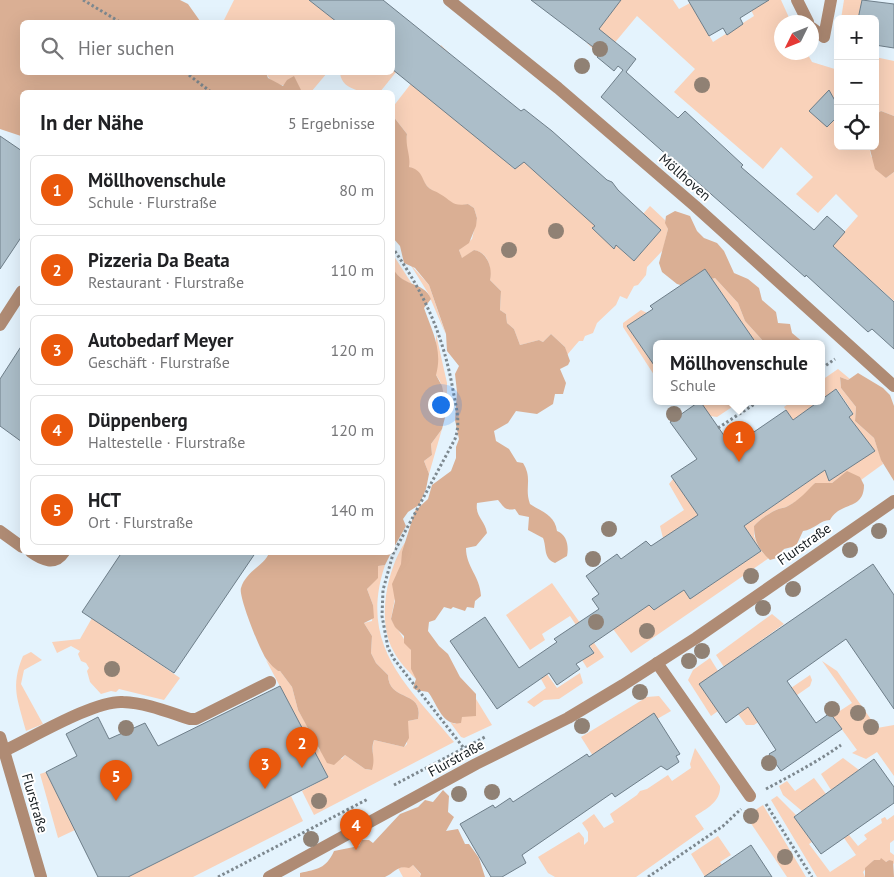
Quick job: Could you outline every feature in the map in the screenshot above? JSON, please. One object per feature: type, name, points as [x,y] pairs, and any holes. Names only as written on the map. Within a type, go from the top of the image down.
[{"type":"street","name":"Möllhoven","points":[[449,0],[558,88],[688,199],[894,386]]},
{"type":"street","points":[[797,0],[804,15]]},
{"type":"street","points":[[819,37],[823,42],[831,0]]},
{"type":"street","points":[[0,325],[20,293]]},
{"type":"street","name":"Flurstraße","points":[[269,877],[476,764],[568,718],[657,663],[894,500]]},
{"type":"street","points":[[0,531],[20,546]]},
{"type":"street","points":[[35,555],[40,559],[51,562],[62,555]]},
{"type":"street","points":[[657,663],[750,796]]},
{"type":"street","points":[[4,751],[88,710],[110,703],[136,703],[190,719],[196,718],[270,682]]},
{"type":"street","name":"Flurstraße","points":[[0,737],[42,877]]},
{"type":"path","points":[[82,0],[117,20]]},
{"type":"path","points":[[189,75],[208,90]]},
{"type":"path","points":[[395,252],[424,296],[442,339],[459,420],[455,439],[395,550]]},
{"type":"path","points":[[718,428],[753,405]]},
{"type":"path","points":[[393,555],[383,590],[382,626],[388,648],[398,665],[476,764]]},
{"type":"path","points":[[386,789],[489,735]]},
{"type":"path","points":[[648,877],[723,826],[742,808],[750,796],[783,778],[807,768],[841,745]]},
{"type":"path","points":[[750,796],[764,802],[812,877]]},
{"type":"path","points":[[218,877],[370,798]]},
{"type":"shaded area","points":[[0,0],[180,0],[188,4],[199,20],[20,20],[20,75],[267,75],[268,78],[283,86],[287,80],[294,76],[301,90],[20,90],[20,136],[0,129]]},
{"type":"shaded area","points":[[234,0],[309,0],[334,20],[224,20]]},
{"type":"shaded area","points":[[620,0],[673,0],[679,9],[690,3],[713,42],[754,16],[746,0],[781,0],[788,15],[774,15],[774,60],[811,60],[834,69],[834,150],[870,150],[871,156],[886,178],[894,172],[894,301],[832,246],[858,216],[836,194],[818,213],[796,194],[813,177],[781,147],[763,169],[674,92],[695,69],[637,16],[602,58],[587,43]]},
{"type":"shaded area","points":[[844,0],[862,0],[859,15],[842,15]]},
{"type":"shaded area","points":[[441,45],[453,57],[491,148],[514,169],[524,162],[598,222],[593,228],[614,248],[616,245],[634,261],[661,230],[643,214],[650,206],[665,220],[668,229],[663,250],[647,267],[646,275],[638,285],[634,286],[627,299],[620,296],[616,305],[597,323],[593,333],[585,336],[583,341],[579,341],[567,355],[565,347],[551,334],[543,342],[539,340],[520,345],[514,329],[507,323],[506,314],[500,310],[501,291],[490,280],[490,270],[486,257],[474,250],[462,259],[459,250],[472,239],[477,218],[474,208],[468,204],[456,205],[441,196],[429,188],[418,173],[409,167],[405,146],[407,134],[395,119],[395,104]]},
{"type":"shaded area","points":[[879,58],[894,61],[894,116],[881,111],[879,112]]},
{"type":"shaded area","points":[[268,75],[325,75],[313,90],[301,90],[297,85],[275,83]]},
{"type":"shaded area","points":[[341,75],[394,75],[382,90],[356,90],[345,84]]},
{"type":"shaded area","points":[[881,111],[894,116],[894,172],[886,178],[875,169],[870,150],[879,150],[879,112]]},
{"type":"shaded area","points":[[395,119],[407,134],[409,167],[421,174],[430,189],[456,204],[468,204],[474,208],[477,218],[476,226],[469,243],[459,250],[462,258],[474,250],[479,251],[486,257],[491,271],[490,280],[501,291],[500,310],[506,314],[507,323],[514,329],[520,345],[539,340],[543,342],[551,334],[565,347],[570,361],[568,365],[560,369],[566,383],[563,394],[555,394],[553,404],[537,414],[516,411],[508,423],[494,431],[496,441],[509,449],[517,462],[523,463],[528,479],[528,498],[530,504],[547,514],[554,521],[557,531],[563,535],[566,541],[568,548],[567,556],[555,563],[551,561],[546,552],[543,538],[528,530],[529,517],[519,515],[515,509],[507,509],[498,500],[477,503],[477,512],[487,533],[476,546],[466,548],[468,561],[478,583],[481,596],[475,601],[474,608],[467,607],[465,611],[453,607],[451,609],[444,607],[435,620],[429,622],[428,631],[439,646],[448,654],[460,677],[476,694],[476,716],[462,717],[461,723],[454,723],[445,718],[428,692],[413,688],[416,679],[411,669],[411,650],[404,643],[404,636],[395,627],[391,619],[395,601],[392,584],[401,564],[402,552],[415,511],[428,499],[432,485],[451,471],[456,458],[456,447],[459,439],[455,420],[457,392],[455,374],[459,366],[447,351],[446,334],[429,285],[415,268],[404,263],[400,246],[395,240]]},
{"type":"shaded area","points":[[675,211],[690,216],[697,231],[704,238],[717,243],[724,251],[734,273],[748,279],[759,288],[762,300],[776,312],[778,323],[790,324],[792,333],[800,340],[762,340],[745,321],[738,303],[715,278],[687,287],[677,284],[662,272],[659,263],[668,229],[665,223],[666,216]]},
{"type":"shaded area","points":[[395,258],[412,284],[403,280],[395,273]]},
{"type":"shaded area","points":[[410,264],[429,285],[446,335],[428,293]]},
{"type":"shaded area","points":[[395,272],[406,281],[423,289],[431,299],[424,308],[436,341],[438,366],[436,375],[442,386],[447,410],[442,429],[431,444],[432,455],[424,461],[429,474],[426,489],[419,505],[408,512],[403,519],[406,526],[395,545]]},
{"type":"shaded area","points":[[715,278],[738,303],[745,321],[762,340],[754,340],[712,279]]},
{"type":"shaded area","points":[[641,310],[647,313],[627,326],[653,364],[653,373],[623,327],[623,323]]},
{"type":"shaded area","points":[[436,334],[447,383],[447,408],[440,381],[436,375]]},
{"type":"shaded area","points":[[838,369],[850,379],[840,377],[841,388],[856,407],[855,421],[874,438],[883,464],[861,480],[860,477],[841,476],[832,483],[815,483],[795,502],[764,517],[754,526],[754,536],[759,548],[744,526],[825,470],[829,481],[874,451],[849,417],[853,413],[837,389],[825,397],[825,378]]},
{"type":"shaded area","points":[[858,373],[883,388],[890,395],[894,406],[894,481],[881,460],[874,438],[855,421],[856,407],[841,388],[840,377],[848,380]]},
{"type":"shaded area","points":[[702,405],[735,405],[717,417],[710,416]]},
{"type":"shaded area","points":[[787,405],[814,405],[793,420],[784,407]]},
{"type":"shaded area","points":[[442,429],[429,474],[424,461],[432,455],[431,444]]},
{"type":"shaded area","points":[[847,471],[860,477],[864,485],[860,499],[834,514],[830,520],[826,520],[803,531],[796,546],[784,549],[777,558],[770,560],[758,545],[754,526],[770,513],[787,507],[796,501],[815,483],[832,483]]},
{"type":"shaded area","points":[[673,479],[699,515],[663,538],[660,526],[684,510],[669,484]]},
{"type":"shaded area","points":[[406,541],[391,619],[411,650],[416,679],[396,656],[386,625],[386,595],[389,580],[399,552]]},
{"type":"shaded area","points":[[761,551],[769,558],[631,653],[613,629],[649,605],[654,610],[684,590],[690,599]]},
{"type":"shaded area","points":[[268,555],[390,555],[385,565],[378,566],[378,578],[367,589],[373,605],[374,618],[364,623],[372,636],[371,653],[376,663],[388,675],[390,684],[394,689],[416,703],[418,719],[408,721],[409,738],[404,747],[374,740],[372,770],[365,769],[345,755],[334,765],[327,763],[298,710],[292,687],[280,671],[268,661],[260,647],[246,612],[241,588],[247,577]]},
{"type":"shaded area","points":[[385,565],[378,594],[378,619],[383,642],[404,682],[454,742],[314,815],[302,791],[328,777],[266,660],[280,671],[292,687],[298,710],[316,741],[319,750],[342,759],[345,755],[365,769],[371,770],[374,740],[404,747],[407,744],[408,721],[418,719],[416,703],[394,689],[390,684],[388,675],[376,663],[371,653],[372,636],[364,623],[372,621],[373,605],[367,589],[377,578],[378,566]]},
{"type":"shaded area","points":[[552,583],[604,657],[587,668],[582,660],[594,652],[570,616],[542,634],[545,640],[530,650],[506,615]]},
{"type":"shaded area","points":[[772,614],[784,624],[724,667],[716,655]]},
{"type":"shaded area","points":[[92,618],[180,678],[164,700],[119,689],[116,692],[111,691],[101,694],[90,682],[87,671],[89,668],[86,663],[81,661],[78,654],[80,651],[71,646],[57,653],[52,642],[80,639]]},
{"type":"shaded area","points":[[31,652],[42,660],[24,670],[21,684],[43,724],[26,731],[18,702],[16,685],[23,656]]},
{"type":"shaded area","points":[[710,658],[718,671],[718,711],[711,716],[688,680],[693,670]]},
{"type":"shaded area","points":[[822,661],[837,671],[877,728],[894,725],[894,776],[877,752],[866,759],[852,753],[857,750],[832,716],[852,703]]},
{"type":"shaded area","points":[[580,673],[583,683],[559,699],[544,700],[534,707],[527,702],[546,688],[541,679],[547,674],[557,688]]},
{"type":"shaded area","points":[[810,675],[812,680],[810,686],[754,725],[746,725],[738,714],[767,694],[772,701]]},
{"type":"shaded area","points":[[659,696],[671,711],[593,756],[581,737],[647,697]]},
{"type":"shaded area","points":[[476,699],[492,725],[464,738],[461,737],[450,722],[455,724],[462,717],[476,711]]},
{"type":"shaded area","points":[[695,748],[720,786],[720,792],[715,801],[695,816],[704,829],[636,877],[555,877],[548,873],[538,857],[579,832],[584,838],[584,845],[588,841],[588,832],[582,823],[594,814],[604,828],[614,822],[610,814],[640,791],[647,789],[668,775],[672,781],[691,768],[690,764]]},
{"type":"shaded area","points":[[843,758],[859,770],[831,790],[821,774]]},
{"type":"shaded area","points":[[46,772],[75,830],[58,838],[40,774]]},
{"type":"shaded area","points":[[814,778],[826,794],[802,811],[783,795],[779,786],[787,781],[795,791]]},
{"type":"shaded area","points":[[443,790],[449,796],[448,812],[454,817],[446,831],[458,829],[465,844],[469,844],[479,858],[485,877],[420,877],[421,874],[413,865],[409,868],[399,868],[385,877],[300,877],[300,873],[324,865],[334,851],[359,846],[362,840],[369,840],[373,843],[400,814],[418,807],[425,800],[433,802]]},
{"type":"shaded area","points":[[291,796],[303,821],[193,877],[128,877]]},
{"type":"shaded area","points":[[777,796],[796,815],[794,817],[812,842],[809,844],[830,872],[856,855],[844,838],[849,835],[858,846],[867,839],[864,835],[882,823],[881,819],[885,817],[887,820],[894,815],[894,840],[890,843],[890,852],[894,855],[894,864],[889,860],[886,862],[874,860],[863,872],[865,877],[817,877],[771,800]]},
{"type":"shaded area","points":[[763,805],[806,877],[787,877],[746,816]]},
{"type":"shaded area","points":[[718,836],[731,855],[720,862],[722,865],[705,877],[691,854]]},
{"type":"shaded area","points":[[881,858],[886,862],[889,860],[893,861],[894,877],[865,877],[865,868],[874,860],[880,860]]},
{"type":"shaded area","points":[[413,865],[421,875],[420,877],[403,877],[398,868]]},
{"type":"building","points":[[309,0],[383,0],[521,111],[524,109],[552,131],[607,180],[612,182],[618,190],[661,230],[634,261],[616,245],[614,249],[592,228],[595,226],[524,162],[515,169],[395,71],[395,20],[334,20]]},
{"type":"building","points":[[531,0],[621,0],[599,29],[636,59],[626,72],[678,118],[685,111],[743,165],[741,167],[814,230],[827,216],[845,232],[833,246],[894,302],[894,349],[872,329],[868,332],[806,275],[805,277],[601,97],[623,70],[618,66],[614,71],[597,57],[601,53]]},
{"type":"building","points":[[688,0],[769,0],[740,18],[743,24],[727,35],[723,28],[709,36]]},
{"type":"building","points":[[862,0],[894,4],[894,48],[879,46],[879,15],[859,15]]},
{"type":"building","points":[[829,90],[834,99],[834,120],[827,127],[809,111]]},
{"type":"building","points":[[0,136],[20,150],[20,239],[0,269]]},
{"type":"building","points":[[705,269],[754,340],[653,340],[653,364],[627,326],[653,309],[650,306]]},
{"type":"building","points":[[20,348],[20,441],[0,426],[0,379]]},
{"type":"building","points":[[836,389],[853,414],[849,417],[875,451],[829,481],[825,470],[744,526],[761,551],[690,599],[684,590],[654,610],[649,605],[589,646],[594,653],[576,664],[580,669],[557,685],[549,673],[497,709],[450,641],[485,617],[519,668],[557,642],[554,639],[599,609],[592,599],[599,594],[586,576],[617,554],[621,559],[646,541],[651,546],[698,515],[671,476],[697,459],[670,422],[694,405],[703,405],[732,447],[786,410],[793,420],[814,405],[825,405],[825,397]]},
{"type":"building","points":[[120,555],[254,555],[174,673],[82,612]]},
{"type":"building","points":[[873,564],[894,595],[894,709],[846,639],[787,681],[816,723],[830,713],[842,729],[781,771],[769,754],[776,750],[748,707],[726,723],[699,684]]},
{"type":"building","points":[[280,686],[328,777],[128,877],[98,877],[46,772],[77,756],[66,734],[98,717],[109,739],[145,723],[158,746]]},
{"type":"building","points":[[654,713],[680,754],[676,756],[679,762],[667,770],[661,766],[615,797],[612,793],[522,855],[526,863],[502,877],[491,877],[460,824],[493,805],[495,808],[510,798],[513,802],[587,754],[589,757]]},
{"type":"building","points":[[874,759],[894,787],[894,803],[821,854],[794,817]]},
{"type":"building","points":[[751,845],[772,877],[704,877]]},
{"type":"place","name":"Möllhovenschule","points":[[739,462]]},
{"type":"place","name":"Pizzeria Da Beata","points":[[302,768]]},
{"type":"place","name":"Autobedarf Meyer","points":[[265,789]]},
{"type":"place","name":"HCT","points":[[116,801]]},
{"type":"place","name":"Düppenberg","points":[[356,850]]}]
